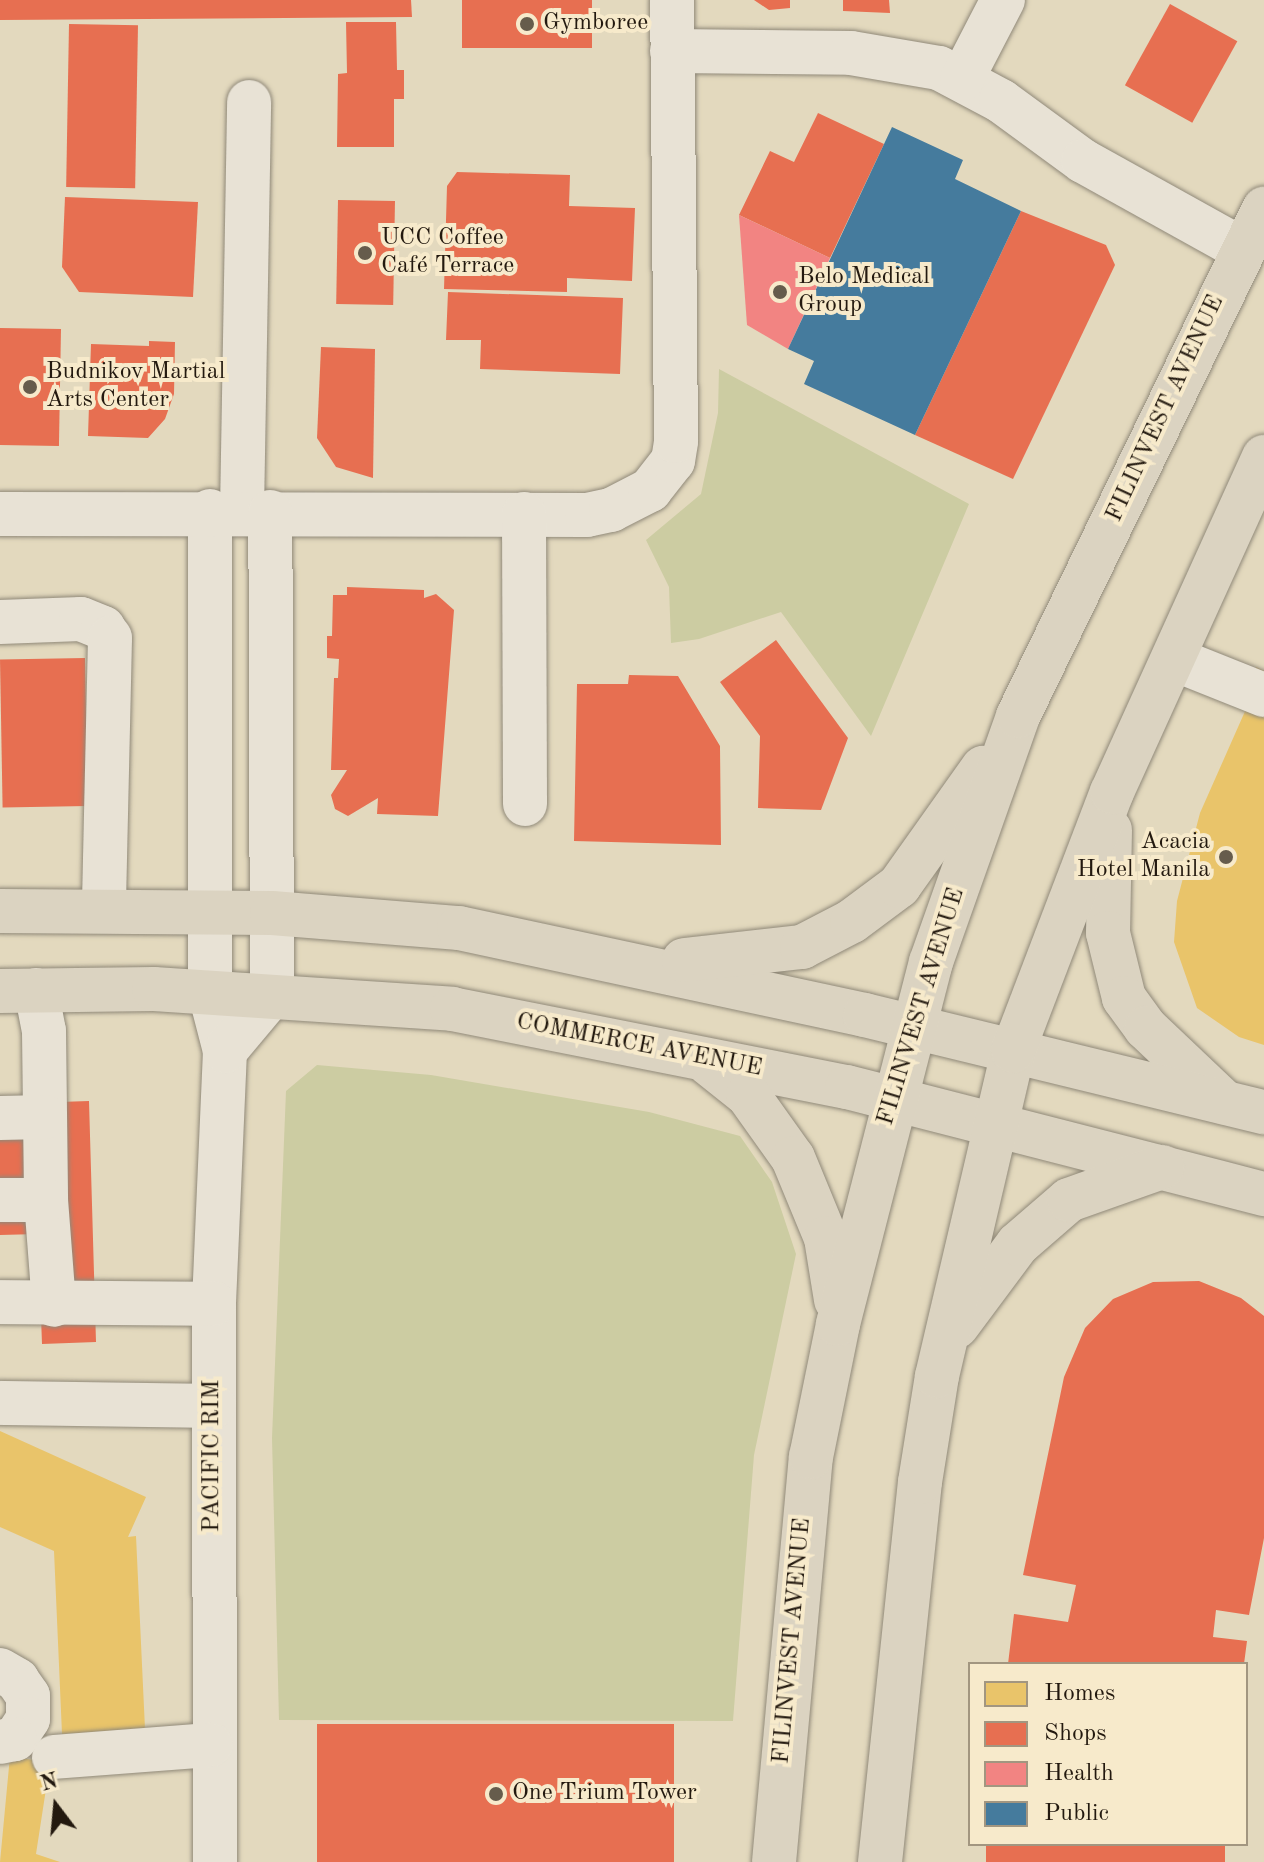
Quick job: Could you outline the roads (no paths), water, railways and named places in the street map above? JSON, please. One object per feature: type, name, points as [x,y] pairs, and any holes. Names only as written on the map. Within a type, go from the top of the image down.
[{"type":"main road","name":"FILINVEST AVENUE","points":[[774,1862],[811,1457],[838,1324],[931,962],[1018,716],[1253,254],[1264,209]]},
{"type":"main road","points":[[880,1862],[918,1497],[937,1376],[1013,1051],[1112,792],[1174,659],[1252,510],[1264,457]]},
{"type":"main road","points":[[635,963],[755,956],[802,947],[852,921],[899,886],[1018,716]]},
{"type":"main road","points":[[1112,792],[1108,933],[1124,998],[1146,1028],[1245,1108]]},
{"type":"main road","points":[[0,911],[104,909],[272,913],[459,928],[635,963],[1245,1108]]},
{"type":"main road","name":"COMMERCE AVENUE","points":[[18,990],[272,995],[452,1009],[894,1099],[1264,1194]]},
{"type":"main road","points":[[691,1057],[720,1068],[748,1095],[793,1158],[826,1238],[838,1324]]},
{"type":"main road","points":[[937,1376],[961,1316],[1027,1236],[1069,1200],[1162,1167]]},
{"type":"street","points":[[0,514],[241,511],[524,514],[611,510],[650,490],[673,461],[677,374],[672,0]]},
{"type":"street","points":[[962,79],[1003,0]]},
{"type":"street","points":[[672,51],[874,55],[911,60],[962,79],[1083,161],[1253,254]]},
{"type":"street","points":[[225,1051],[272,995],[272,913],[241,511],[249,102]]},
{"type":"street","name":"PACIFIC RIM","points":[[215,1862],[211,1745],[214,1304],[225,1051],[210,993],[211,912],[241,511]]},
{"type":"street","points":[[524,514],[525,804]]},
{"type":"street","points":[[0,622],[81,619],[103,628],[110,638],[104,909]]},
{"type":"street","points":[[1174,659],[1264,695]]},
{"type":"street","points":[[18,990],[44,1031],[46,1200],[54,1305]]},
{"type":"street","points":[[0,1118],[45,1117]]},
{"type":"street","points":[[0,1200],[46,1200]]},
{"type":"street","points":[[0,1302],[54,1305],[214,1304]]},
{"type":"street","points":[[0,1403],[214,1406]]},
{"type":"street","points":[[0,1670],[17,1680],[28,1696],[28,1719],[15,1739],[0,1742]]},
{"type":"street","points":[[54,1757],[211,1745]]},
{"type":"place","name":"Gymboree","points":[[527,24]]},
{"type":"place","name":"UCC Coffee Café Terrace","points":[[365,253]]},
{"type":"place","name":"Belo Medical Group","points":[[780,292]]},
{"type":"place","name":"Budnikov Martial Arts Center","points":[[30,387]]},
{"type":"place","name":"Acacia Hotel Manila","points":[[1226,857]]},
{"type":"place","name":"One Trium Tower","points":[[496,1794]]}]
